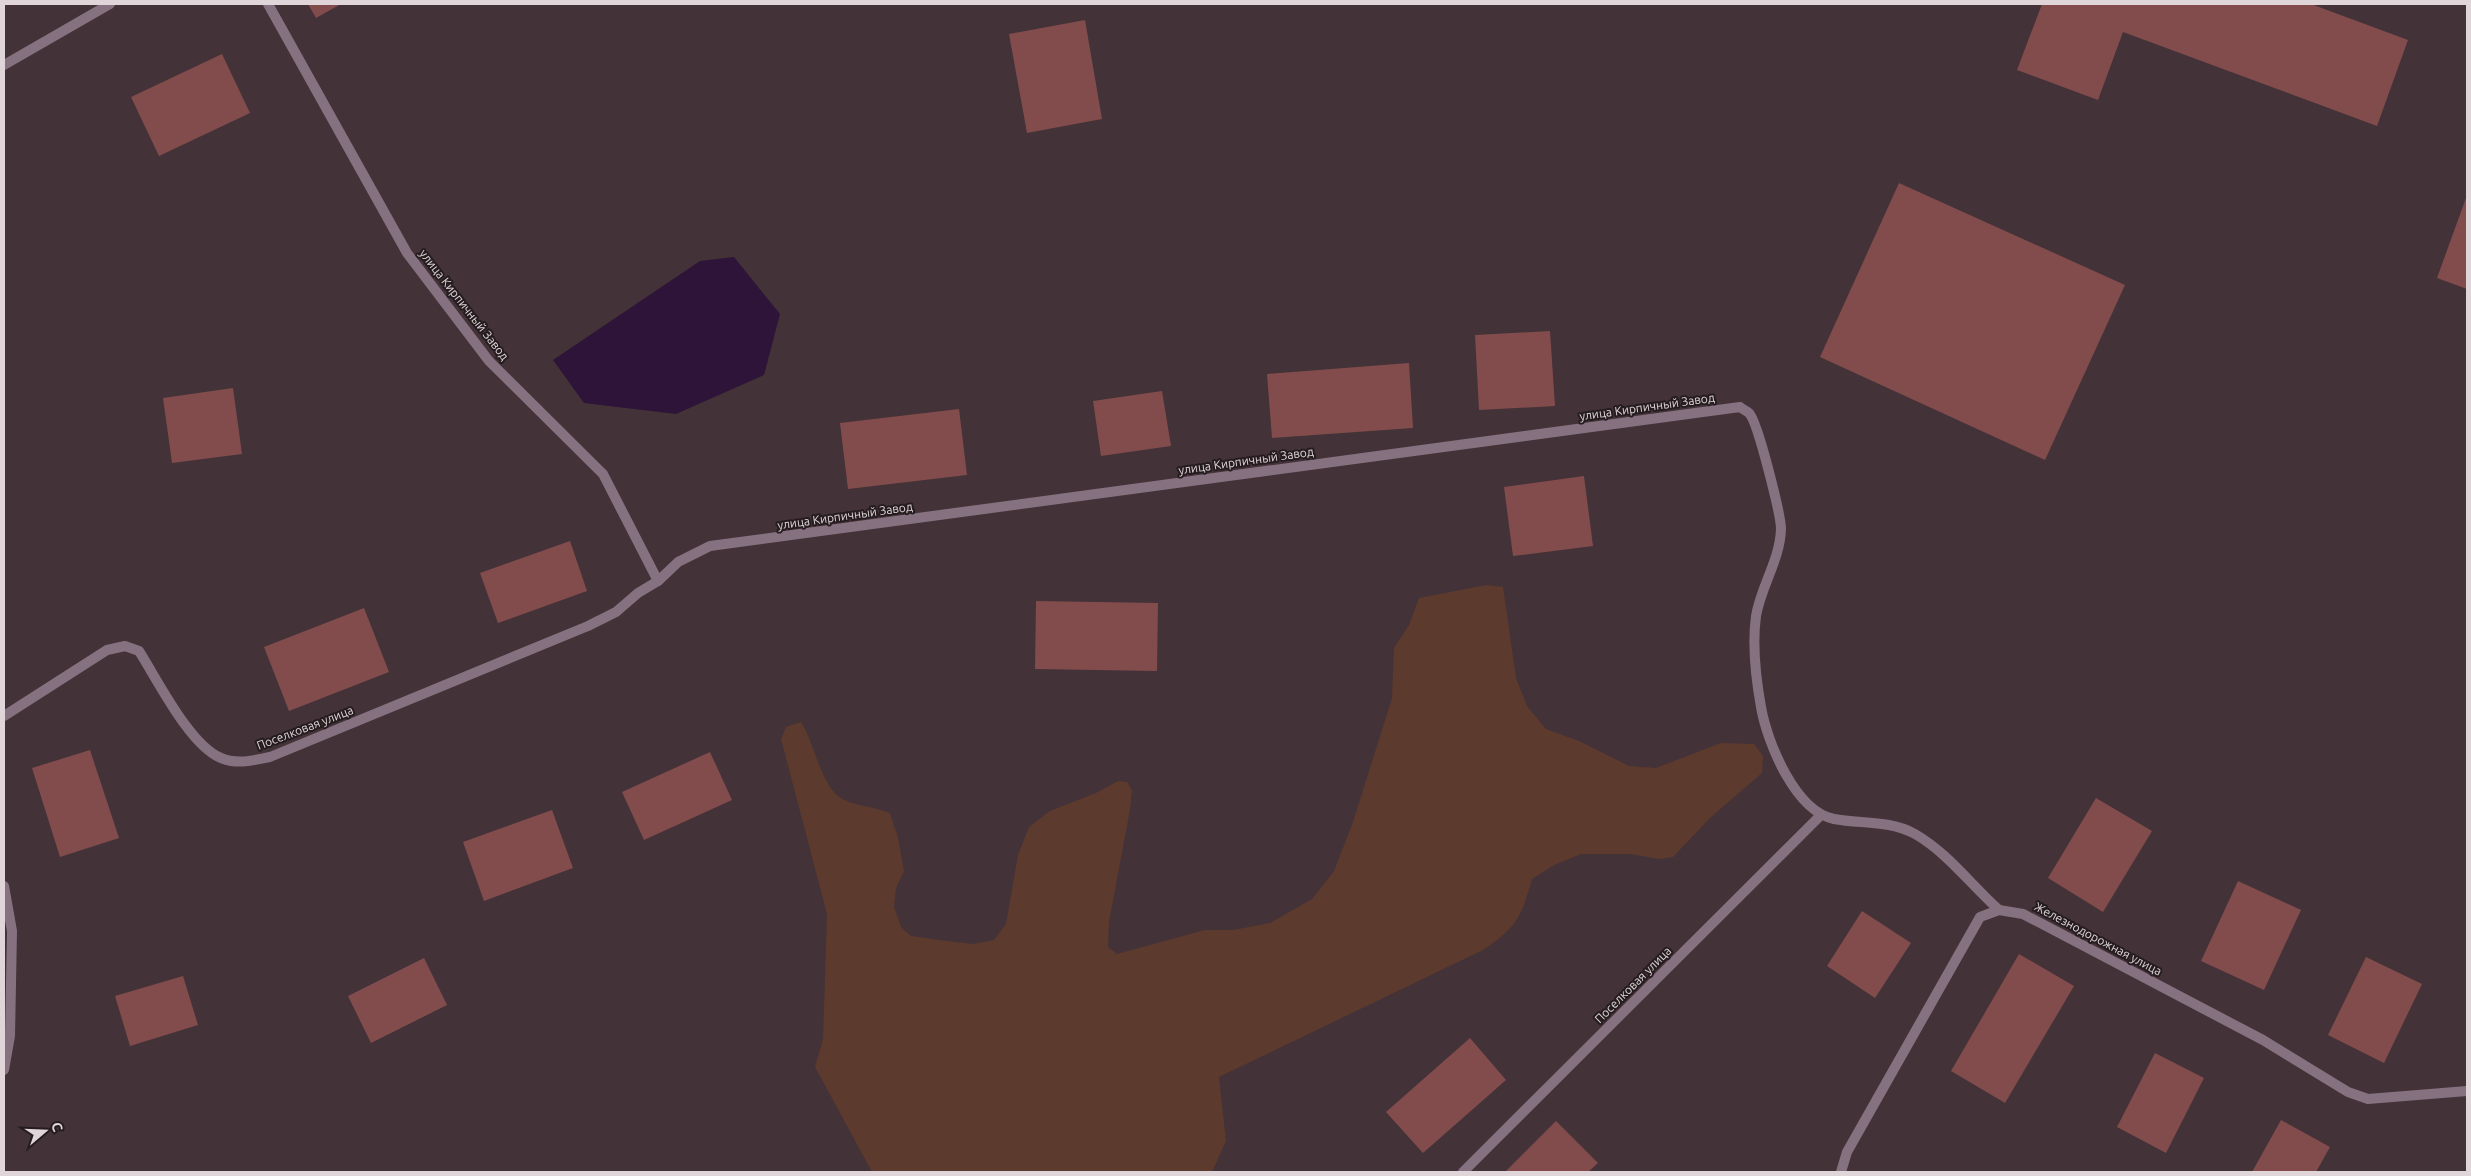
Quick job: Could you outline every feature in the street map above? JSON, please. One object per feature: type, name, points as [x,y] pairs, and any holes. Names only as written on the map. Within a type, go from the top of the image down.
[{"type":"street","points":[[4,65],[110,4]]},
{"type":"street","name":"улица Кирпичный Завод","points":[[268,4],[407,252],[489,361],[603,474],[658,581],[678,562],[710,546],[1740,407],[1750,413],[1758,429],[1781,528],[1776,558],[1765,585],[1756,616],[1756,657],[1761,709],[1780,765],[1798,795],[1821,815]]},
{"type":"street","name":"Поселковая улица","points":[[4,716],[107,650],[126,646],[138,651],[193,736],[220,758],[245,762],[270,757],[588,626],[616,612],[638,593],[658,581]]},
{"type":"street","points":[[1821,815],[1833,819],[1900,828],[1915,834],[1940,851],[1999,910],[1980,918],[1847,1152],[1841,1172]]},
{"type":"street","name":"Поселковая улица","points":[[1463,1172],[1821,815]]},
{"type":"street","points":[[4,886],[12,930],[10,1036],[4,1070]]},
{"type":"street","name":"Железнодорожная улица","points":[[1999,910],[2023,914],[2032,918],[2263,1040],[2348,1092],[2368,1099],[2467,1091]]},
{"type":"shaded area","points":[[734,257],[780,314],[764,375],[676,414],[584,403],[553,360],[700,261]]},
{"type":"shaded area","points":[[1486,585],[1503,587],[1516,678],[1527,706],[1546,729],[1579,741],[1629,766],[1656,768],[1721,743],[1754,744],[1763,756],[1762,773],[1710,818],[1673,857],[1659,859],[1630,854],[1581,854],[1554,865],[1532,879],[1521,913],[1511,928],[1483,950],[1219,1077],[1226,1141],[1212,1172],[872,1172],[815,1067],[823,1039],[827,914],[781,739],[786,727],[801,722],[824,776],[836,794],[849,802],[890,813],[898,838],[904,871],[896,888],[894,907],[901,927],[911,936],[973,944],[994,940],[1006,924],[1018,855],[1029,827],[1050,811],[1096,793],[1118,781],[1127,782],[1132,790],[1109,922],[1108,947],[1117,954],[1205,930],[1233,930],[1270,923],[1312,899],[1334,871],[1353,822],[1392,698],[1394,648],[1409,625],[1419,598]]},
{"type":"building","points":[[308,4],[341,4],[316,18]]},
{"type":"building","points":[[2042,4],[2311,4],[2408,40],[2377,126],[2123,32],[2098,100],[2017,70]]},
{"type":"building","points":[[1085,20],[1102,119],[1027,133],[1009,34]]},
{"type":"building","points":[[222,54],[250,113],[159,156],[131,97]]},
{"type":"building","points":[[1899,183],[2125,285],[2045,460],[1820,357]]},
{"type":"building","points":[[2467,199],[2467,289],[2437,278]]},
{"type":"building","points":[[1550,331],[1555,406],[1479,410],[1475,335]]},
{"type":"building","points":[[1409,363],[1413,428],[1272,438],[1267,374]]},
{"type":"building","points":[[233,388],[242,454],[172,463],[163,398]]},
{"type":"building","points":[[1162,391],[1171,446],[1101,456],[1093,401]]},
{"type":"building","points":[[959,409],[967,475],[848,489],[840,423]]},
{"type":"building","points":[[1584,476],[1593,546],[1513,556],[1504,487]]},
{"type":"building","points":[[570,541],[587,591],[498,623],[480,573]]},
{"type":"building","points":[[1036,601],[1158,603],[1157,671],[1035,669]]},
{"type":"building","points":[[364,608],[389,672],[289,711],[264,647]]},
{"type":"building","points":[[90,750],[119,838],[60,857],[32,768]]},
{"type":"building","points":[[710,752],[732,800],[644,840],[622,792]]},
{"type":"building","points":[[2096,798],[2152,831],[2103,912],[2048,878]]},
{"type":"building","points":[[552,810],[573,868],[484,901],[463,842]]},
{"type":"building","points":[[2238,881],[2301,910],[2264,990],[2201,961]]},
{"type":"building","points":[[1862,911],[1911,943],[1875,998],[1827,966]]},
{"type":"building","points":[[2019,954],[2074,986],[2005,1103],[1951,1071]]},
{"type":"building","points":[[2366,957],[2422,984],[2384,1063],[2328,1035]]},
{"type":"building","points":[[424,958],[447,1005],[371,1043],[348,996]]},
{"type":"building","points":[[183,976],[198,1025],[130,1046],[115,996]]},
{"type":"building","points":[[1470,1038],[1506,1080],[1423,1153],[1386,1112]]},
{"type":"building","points":[[2155,1053],[2204,1078],[2166,1153],[2117,1127]]},
{"type":"building","points":[[2281,1120],[2330,1147],[2316,1172],[2252,1172]]},
{"type":"building","points":[[1556,1121],[1598,1163],[1588,1172],[1505,1172]]}]
